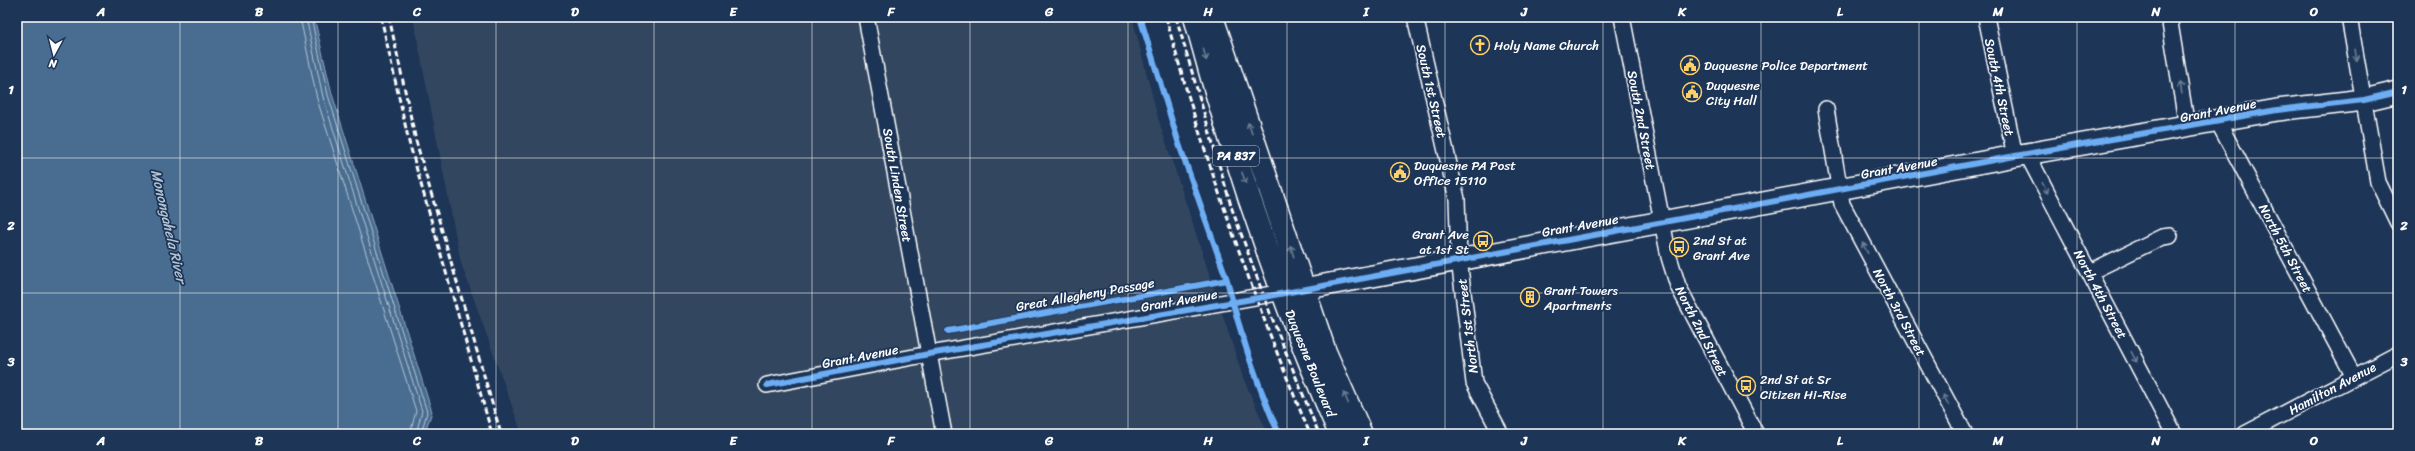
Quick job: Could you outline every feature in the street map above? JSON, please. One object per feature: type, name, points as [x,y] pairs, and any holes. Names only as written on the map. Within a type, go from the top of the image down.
[{"type":"main road","name":"Duquesne Boulevard","points":[[1195,17],[1222,115],[1293,290],[1326,352],[1361,434]]},
{"type":"main road","name":"PA 837","points":[[1212,17],[1293,290]]},
{"type":"main road","name":"Duquesne Boulevard","points":[[1293,290],[1317,381],[1340,434]]},
{"type":"street","name":"South Linden Street","points":[[866,17],[944,434]]},
{"type":"street","name":"South 1st Street","points":[[1415,17],[1457,199],[1459,259]]},
{"type":"street","name":"South 2nd Street","points":[[1622,17],[1662,222]]},
{"type":"street","name":"South 4th Street","points":[[1986,17],[2021,155]]},
{"type":"street","points":[[2169,17],[2187,127]]},
{"type":"street","points":[[2349,17],[2378,182],[2398,223]]},
{"type":"street","name":"Grant Avenue","points":[[767,385],[929,354],[1293,290],[2021,155],[2277,110],[2364,100],[2398,92]]},
{"type":"street","name":"North 3rd Street","points":[[1826,109],[1842,204],[1965,434]]},
{"type":"street","name":"North 5th Street","points":[[2217,120],[2354,377]]},
{"type":"street","name":"North 4th Street","points":[[2021,155],[2090,272],[2174,434]]},
{"type":"street","name":"North 2nd Street","points":[[1662,222],[1678,286],[1756,434]]},
{"type":"street","points":[[2090,272],[2162,237],[2170,236]]},
{"type":"street","name":"North 1st Street","points":[[1459,259],[1474,383],[1501,434]]},
{"type":"street","name":"Hamilton Avenue","points":[[2245,434],[2398,354]]},
{"type":"shaded area","points":[[413,17],[1132,17],[1158,118],[1244,380],[1268,434],[522,434],[461,263]]},
{"type":"water","name":"Monongahela River","points":[[17,17],[314,17],[332,94],[432,412],[424,434],[18,434]]},
{"type":"railway","points":[[381,17],[409,142],[492,434]]},
{"type":"railway","points":[[389,17],[416,141],[501,434]]},
{"type":"railway","points":[[1166,17],[1213,175],[1231,228],[1249,280],[1310,434]]},
{"type":"railway","points":[[1176,17],[1232,209],[1270,313],[1319,434]]},
{"type":"cycle path","name":"Great Allegheny Passage","points":[[948,331],[1227,280],[1179,144],[1140,17]]},
{"type":"cycle path","points":[[767,385],[929,354],[1264,297],[2015,156],[2277,110],[2364,100],[2398,92]]},
{"type":"cycle path","points":[[1227,280],[1250,358],[1263,396],[1279,434]]},
{"type":"place","name":"Holy Name Church","points":[[1480,45]]},
{"type":"place","name":"Duquesne Police Department","points":[[1690,65]]},
{"type":"place","name":"Duquesne City Hall","points":[[1692,92]]},
{"type":"place","name":"Duquesne PA Post Office 15110","points":[[1400,172]]},
{"type":"place","name":"Grant Ave at 1st St","points":[[1483,241]]},
{"type":"place","name":"2nd St at Grant Ave","points":[[1679,247]]},
{"type":"place","name":"Grant Towers Apartments","points":[[1530,297]]},
{"type":"place","name":"2nd St at Sr Citizen Hi-Rise","points":[[1746,386]]}]
